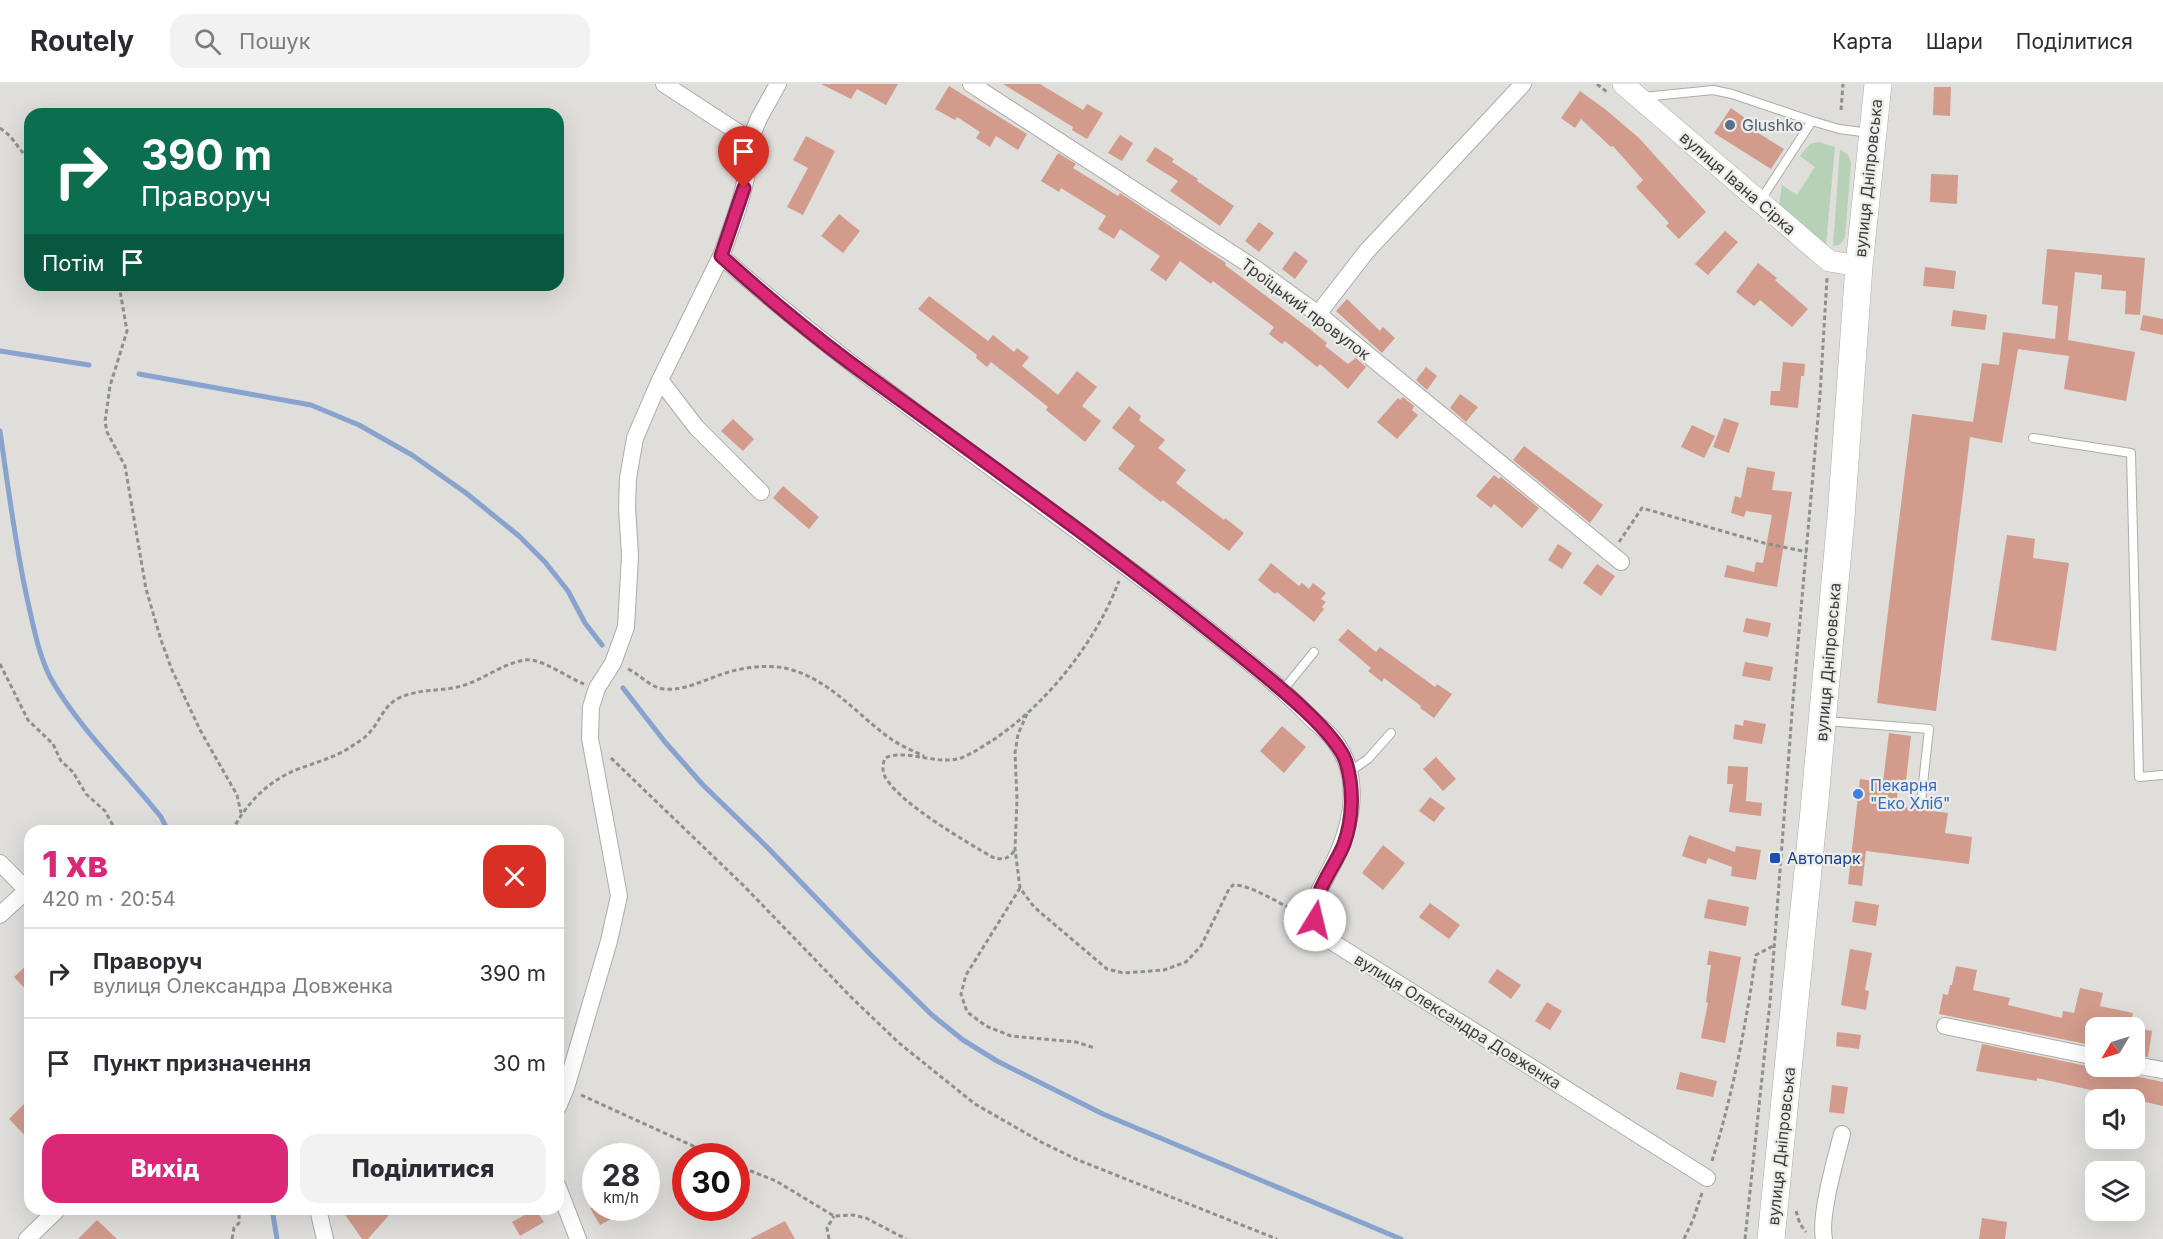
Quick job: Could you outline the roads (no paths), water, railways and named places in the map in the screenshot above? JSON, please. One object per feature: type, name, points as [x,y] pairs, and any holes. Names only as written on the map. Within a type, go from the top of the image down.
[{"type":"highway","name":"вулиця Дніпровська","points":[[1771,1239],[1822,721],[1843,494],[1859,266],[1878,84]]},
{"type":"street","points":[[664,84],[750,140]]},
{"type":"street","points":[[564,1093],[609,941],[619,896],[590,738],[591,707],[597,688],[613,663],[626,627],[630,597],[628,478],[635,438],[660,380],[721,256],[744,188],[750,160],[750,140],[778,84]]},
{"type":"street","name":"Троїцький провулок","points":[[971,84],[1256,270],[1318,314],[1616,557]]},
{"type":"street","points":[[1318,314],[1366,252],[1523,84]]},
{"type":"street","name":"вулиця Івана Сірка","points":[[1631,91],[1829,261],[1859,266]]},
{"type":"street","points":[[721,256],[767,297],[847,360],[1186,611],[1283,690],[1333,739],[1345,759],[1349,772]]},
{"type":"street","points":[[660,380],[696,427],[761,492]]},
{"type":"street","name":"вулиця Олександра Довженка","points":[[1349,772],[1352,800],[1349,824],[1344,844],[1314,907],[1318,927],[1334,943],[1707,1178]]},
{"type":"street","points":[[0,863],[24,887]]},
{"type":"street","points":[[0,915],[24,896]]},
{"type":"street","points":[[1945,1026],[2085,1055]]},
{"type":"street","points":[[2145,1067],[2163,1070]]},
{"type":"street","points":[[1824,1239],[1827,1200],[1842,1134]]},
{"type":"street","points":[[564,1203],[577,1239]]},
{"type":"street","points":[[27,1239],[52,1215]]},
{"type":"street","points":[[319,1215],[325,1239]]},
{"type":"lane","points":[[1631,91],[1713,90],[1839,129],[1874,133]]},
{"type":"lane","points":[[1759,202],[1812,121]]},
{"type":"lane","points":[[2033,438],[2131,453],[2139,777],[2163,775]]},
{"type":"lane","points":[[1283,690],[1314,652]]},
{"type":"lane","points":[[1822,721],[1929,729],[1920,802]]},
{"type":"lane","points":[[1349,772],[1368,759],[1391,733]]},
{"type":"waterway","points":[[0,351],[89,365]]},
{"type":"waterway","points":[[139,374],[311,405],[359,425],[412,455],[466,493],[519,536],[545,562],[568,591],[585,623],[602,645]]},
{"type":"waterway","points":[[0,431],[23,577],[36,638],[46,668],[74,713],[161,817],[165,825]]},
{"type":"waterway","points":[[623,688],[665,742],[703,785],[932,1015],[963,1040],[997,1061],[1103,1114],[1401,1239]]},
{"type":"waterway","points":[[273,1215],[277,1239]]},
{"type":"place","name":"Glushko","points":[[1730,125]]},
{"type":"place","name":"Пекарня \"Еко Хліб\"","points":[[1858,794]]},
{"type":"place","name":"Автопарк","points":[[1775,858]]}]
